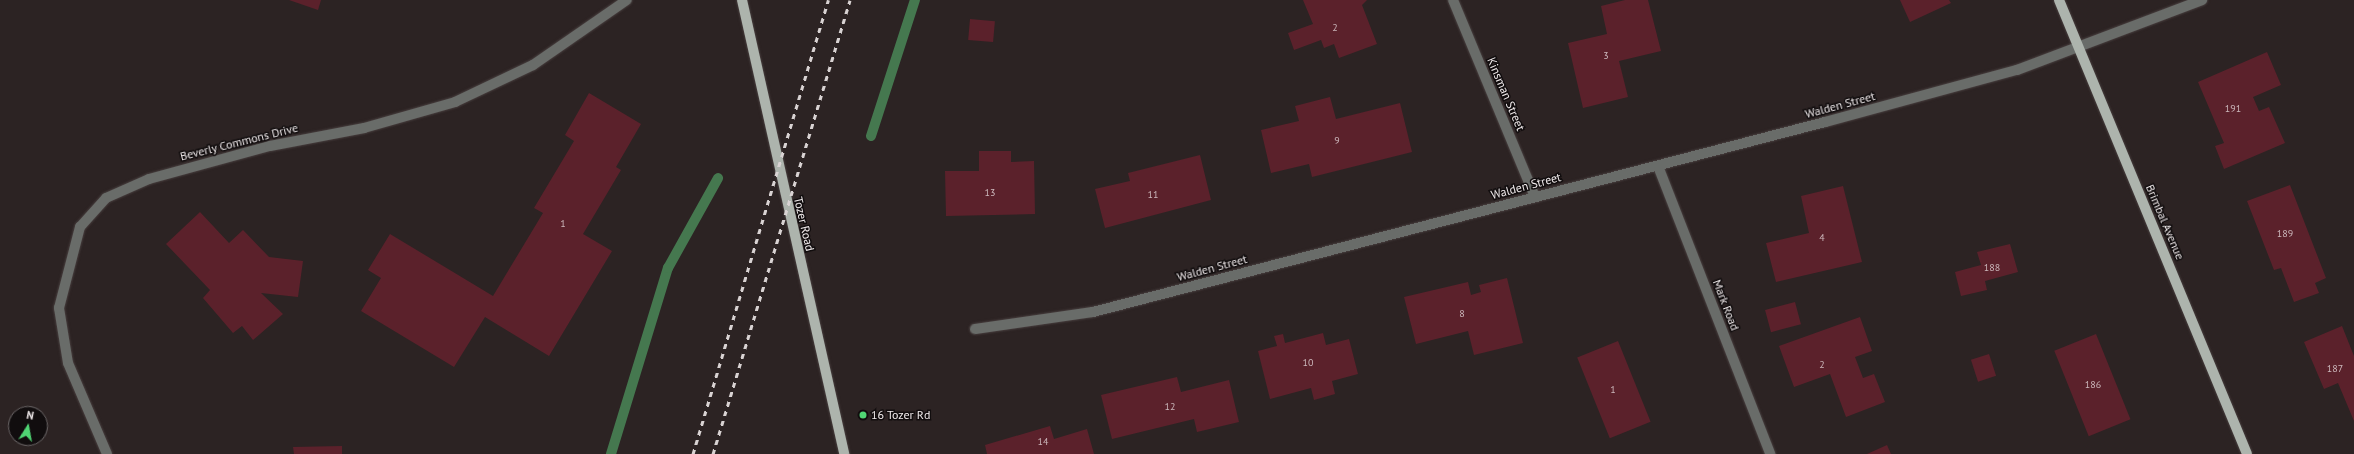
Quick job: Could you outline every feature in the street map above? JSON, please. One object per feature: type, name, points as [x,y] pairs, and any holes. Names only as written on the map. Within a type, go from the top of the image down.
[{"type":"main road","name":"Tozer Road","points":[[742,0],[844,454]]},
{"type":"main road","name":"Brimbal Avenue","points":[[2059,0],[2247,454]]},
{"type":"street","name":"Beverly Commons Drive","points":[[107,454],[68,363],[60,308],[80,227],[106,198],[164,175],[270,146],[364,128],[454,102],[533,65],[627,0]]},
{"type":"street","name":"Kinsman Street","points":[[1453,0],[1535,197]]},
{"type":"street","name":"Walden Street","points":[[975,328],[1093,312],[1658,166],[2017,70],[2202,0]]},
{"type":"street","name":"Mark Road","points":[[1658,166],[1770,454]]},
{"type":"building","points":[[289,0],[321,0],[318,10]]},
{"type":"building","points":[[1303,0],[1367,0],[1362,5],[1377,44],[1339,58],[1334,44],[1324,48],[1321,40],[1294,50],[1288,33],[1313,24]]},
{"type":"building","points":[[1625,0],[1648,0],[1661,51],[1619,61],[1628,97],[1583,108],[1568,43],[1607,34],[1601,6]]},
{"type":"building","points":[[1900,0],[1949,0],[1951,3],[1910,22]]},
{"type":"building","points":[[970,19],[995,21],[993,42],[968,40]]},
{"type":"building","points":[[2267,52],[2281,85],[2253,97],[2259,111],[2269,107],[2285,143],[2224,169],[2215,146],[2224,143],[2198,82]]},
{"type":"building","points":[[589,93],[641,124],[616,167],[621,170],[583,234],[612,251],[549,356],[485,317],[454,367],[361,311],[381,278],[368,270],[390,234],[493,296],[543,213],[534,208],[574,141],[565,135]]},
{"type":"building","points":[[1330,97],[1336,119],[1400,103],[1412,152],[1312,177],[1309,164],[1271,173],[1261,130],[1299,121],[1295,106]]},
{"type":"building","points":[[979,151],[1011,151],[1011,162],[1034,161],[1035,214],[946,216],[945,171],[979,171]]},
{"type":"building","points":[[1200,155],[1211,200],[1105,228],[1095,189],[1130,181],[1128,173]]},
{"type":"building","points":[[2290,185],[2326,278],[2315,283],[2319,293],[2294,302],[2281,268],[2274,270],[2247,201]]},
{"type":"building","points":[[1843,186],[1862,262],[1776,282],[1766,243],[1809,233],[1801,196]]},
{"type":"building","points":[[200,212],[229,243],[243,230],[269,257],[303,261],[298,297],[261,293],[283,314],[253,340],[242,326],[233,333],[203,298],[210,290],[166,244]]},
{"type":"building","points":[[2010,244],[2018,272],[1985,281],[1987,290],[1961,296],[1955,272],[1981,265],[1977,252]]},
{"type":"building","points":[[1507,278],[1523,343],[1474,355],[1468,331],[1416,344],[1404,297],[1468,282],[1471,295],[1481,292],[1479,285]]},
{"type":"building","points":[[1795,302],[1801,324],[1771,332],[1765,310]]},
{"type":"building","points":[[1860,317],[1872,351],[1855,357],[1863,378],[1874,374],[1885,402],[1846,417],[1830,374],[1794,387],[1779,346]]},
{"type":"building","points":[[2342,326],[2354,356],[2354,421],[2338,383],[2324,389],[2304,342]]},
{"type":"building","points":[[1323,333],[1326,345],[1349,339],[1358,374],[1332,381],[1335,394],[1314,400],[1311,388],[1270,399],[1258,351],[1277,346],[1274,336],[1283,334],[1285,343]]},
{"type":"building","points":[[2096,334],[2130,419],[2089,436],[2054,351]]},
{"type":"building","points":[[1618,341],[1651,422],[1610,438],[1577,357]]},
{"type":"building","points":[[1989,354],[1996,376],[1978,382],[1971,360]]},
{"type":"building","points":[[1177,377],[1181,392],[1229,380],[1239,422],[1197,432],[1194,419],[1112,439],[1101,395]]},
{"type":"building","points":[[1050,426],[1054,439],[1087,429],[1094,454],[987,454],[985,445]]},
{"type":"building","points":[[1887,445],[1891,454],[1867,454]]},
{"type":"building","points":[[342,446],[342,454],[294,454],[293,447]]},
{"type":"waterway","points":[[871,136],[915,0]]},
{"type":"waterway","points":[[611,454],[668,268],[718,178]]},
{"type":"railway","points":[[693,454],[828,0]]},
{"type":"railway","points":[[713,454],[850,0]]},
{"type":"place","name":"16 Tozer Rd","points":[[863,415]]}]
